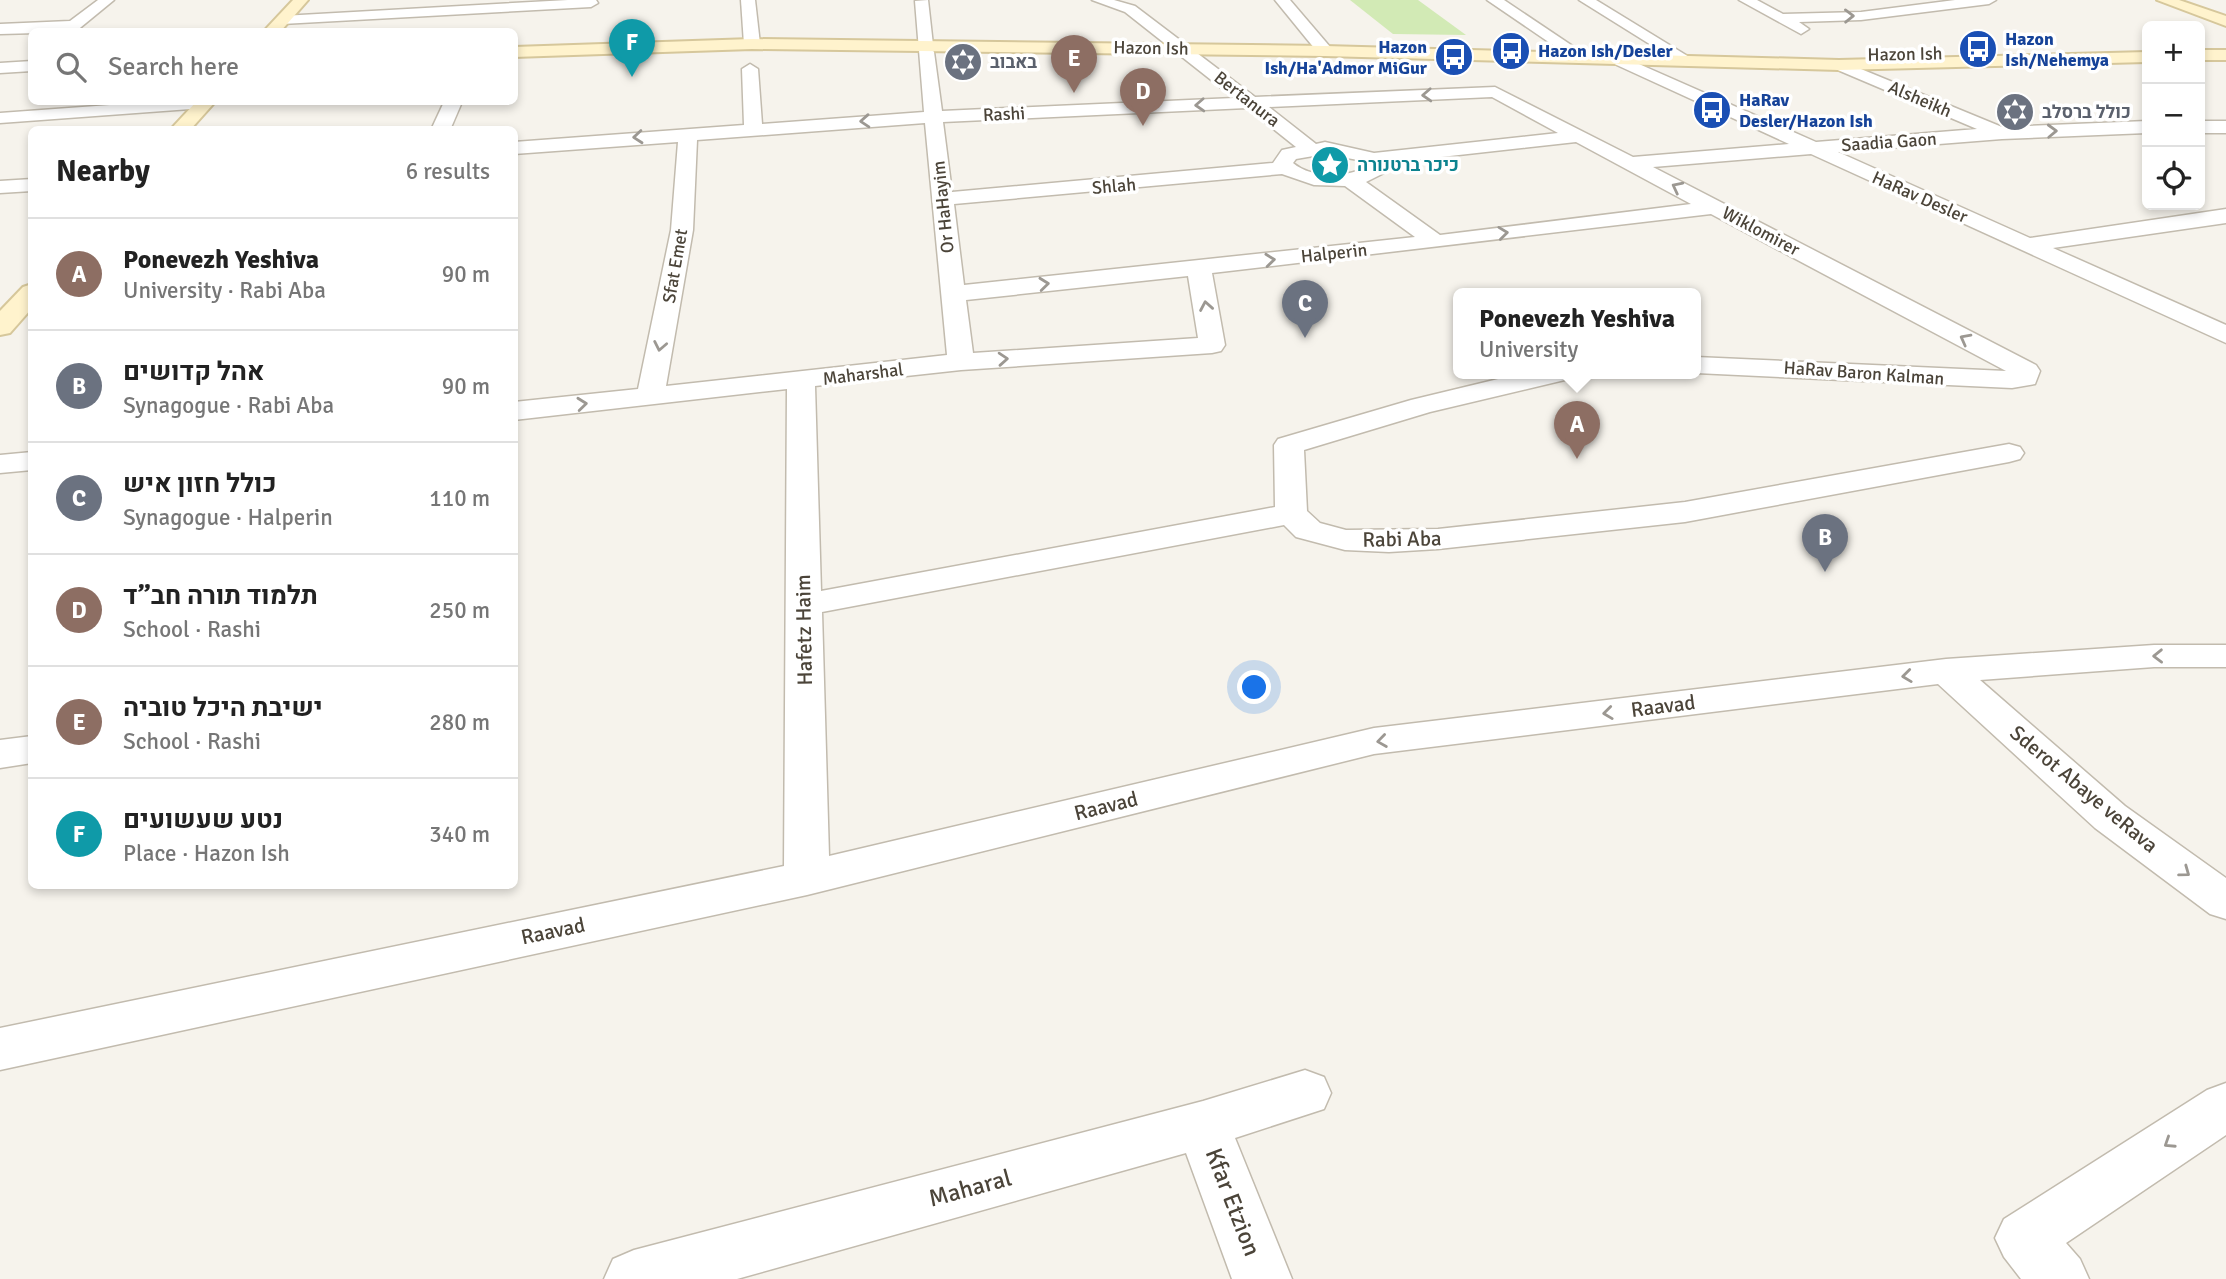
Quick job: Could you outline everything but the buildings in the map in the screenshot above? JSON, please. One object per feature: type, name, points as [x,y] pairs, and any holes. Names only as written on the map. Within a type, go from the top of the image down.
[{"type":"street","points":[[69,28],[107,0]]},
{"type":"street","points":[[277,26],[302,0]]},
{"type":"street","points":[[748,0],[752,44]]},
{"type":"street","points":[[1099,0],[1130,9],[1182,49]]},
{"type":"street","points":[[1282,0],[1325,51]]},
{"type":"street","points":[[1494,0],[1581,57]]},
{"type":"street","points":[[1586,0],[1686,60]]},
{"type":"street","points":[[1746,0],[1815,36]]},
{"type":"street","points":[[1781,18],[1861,16],[1989,0]]},
{"type":"street","points":[[2164,0],[2226,21]]},
{"type":"street","points":[[2203,0],[2226,8]]},
{"type":"street","name":"Or HaHayim","points":[[922,1],[961,362]]},
{"type":"street","points":[[277,26],[591,3]]},
{"type":"street","points":[[0,29],[28,29]]},
{"type":"street","name":"Hazon Ish","points":[[518,52],[752,44],[1325,51],[1746,61],[2142,49]]},
{"type":"street","points":[[2205,48],[2226,48]]},
{"type":"street","name":"Bertanura","points":[[1182,49],[1311,149]]},
{"type":"street","points":[[2205,55],[2226,55]]},
{"type":"street","name":"Hazon Ish","points":[[1843,56],[1870,64],[2142,57]]},
{"type":"street","name":"Alsheikh","points":[[1843,56],[2002,134]]},
{"type":"street","name":"HaRav Desler","points":[[1614,58],[2226,335]]},
{"type":"street","points":[[0,68],[28,63]]},
{"type":"street","points":[[750,69],[753,129]]},
{"type":"street","name":"Rashi","points":[[518,148],[933,117],[1495,92]]},
{"type":"street","name":"Wiklomirer","points":[[1495,92],[2026,371]]},
{"type":"street","points":[[0,118],[167,105]]},
{"type":"street","points":[[183,126],[202,105]]},
{"type":"street","points":[[442,126],[452,105]]},
{"type":"street","name":"Saadia Gaon","points":[[1630,163],[2002,134],[2142,127]]},
{"type":"street","points":[[2205,127],[2226,127]]},
{"type":"street","name":"Sfat Emet","points":[[650,397],[682,230],[688,133]]},
{"type":"street","points":[[1373,159],[1579,136]]},
{"type":"street","points":[[1311,149],[1353,151],[1373,159],[1378,164],[1372,173],[1348,179],[1319,179],[1286,169],[1282,164],[1289,154],[1311,149]]},
{"type":"street","name":"Shlah","points":[[942,199],[1286,169]]},
{"type":"street","points":[[1348,179],[1436,242]]},
{"type":"street","points":[[0,187],[28,185]]},
{"type":"street","name":"Halperin","points":[[952,294],[1436,242],[1715,207]]},
{"type":"street","points":[[2028,246],[2226,216]]},
{"type":"street","name":"Maharshal","points":[[518,411],[801,382],[961,362],[1212,345],[1199,268]]},
{"type":"street","points":[[0,327],[28,296]]},
{"type":"street","name":"HaRav Baron Kalman","points":[[1701,365],[2012,380],[2025,377],[2026,371]]},
{"type":"street","points":[[804,605],[1291,514],[1289,445],[1421,406],[1534,379]]},
{"type":"street","name":"Hafetz Haim","points":[[801,382],[807,878]]},
{"type":"street","name":"Rabi Aba","points":[[1291,514],[1308,530],[1345,540],[1389,542],[1438,539],[1685,512],[2009,453]]},
{"type":"street","points":[[0,464],[28,461]]},
{"type":"street","name":"Raavad","points":[[0,1049],[807,878],[1374,741],[1946,671],[2154,656],[2226,656]]},
{"type":"street","name":"Sderot Abaye veRava","points":[[1946,671],[2110,817],[2226,902]]},
{"type":"street","points":[[0,754],[28,750]]},
{"type":"street","name":"Maharal","points":[[634,1279],[1203,1125],[1305,1093]]},
{"type":"street","points":[[2059,1279],[2024,1238],[2226,1106]]},
{"type":"street","name":"Kfar Etzion","points":[[1203,1125],[1262,1279]]},
{"type":"green space","points":[[1350,0],[1418,0],[1466,35],[1393,34]]},
{"type":"place","name":"Hazon Ish/Nehemya","points":[[1978,49]]},
{"type":"place","name":"Hazon Ish/Desler","points":[[1511,51]]},
{"type":"place","name":"Hazon Ish/Ha'Admor MiGur","points":[[1454,57]]},
{"type":"place","name":"באבוב","points":[[963,62]]},
{"type":"place","name":"נטע שעשועים","points":[[632,77]]},
{"type":"place","name":"ישיבת היכל טוביה","points":[[1074,93]]},
{"type":"place","name":"HaRav Desler/Hazon Ish","points":[[1712,110]]},
{"type":"place","name":"כולל ברסלב","points":[[2015,112]]},
{"type":"place","name":"תלמוד תורה חב”ד","points":[[1143,126]]},
{"type":"place","name":"כיכר ברטנורה","points":[[1330,165]]},
{"type":"place","name":"כולל חזון איש","points":[[1305,338]]},
{"type":"place","name":"Ponevezh Yeshiva","points":[[1577,459]]},
{"type":"place","name":"אהל קדושים","points":[[1825,572]]}]
